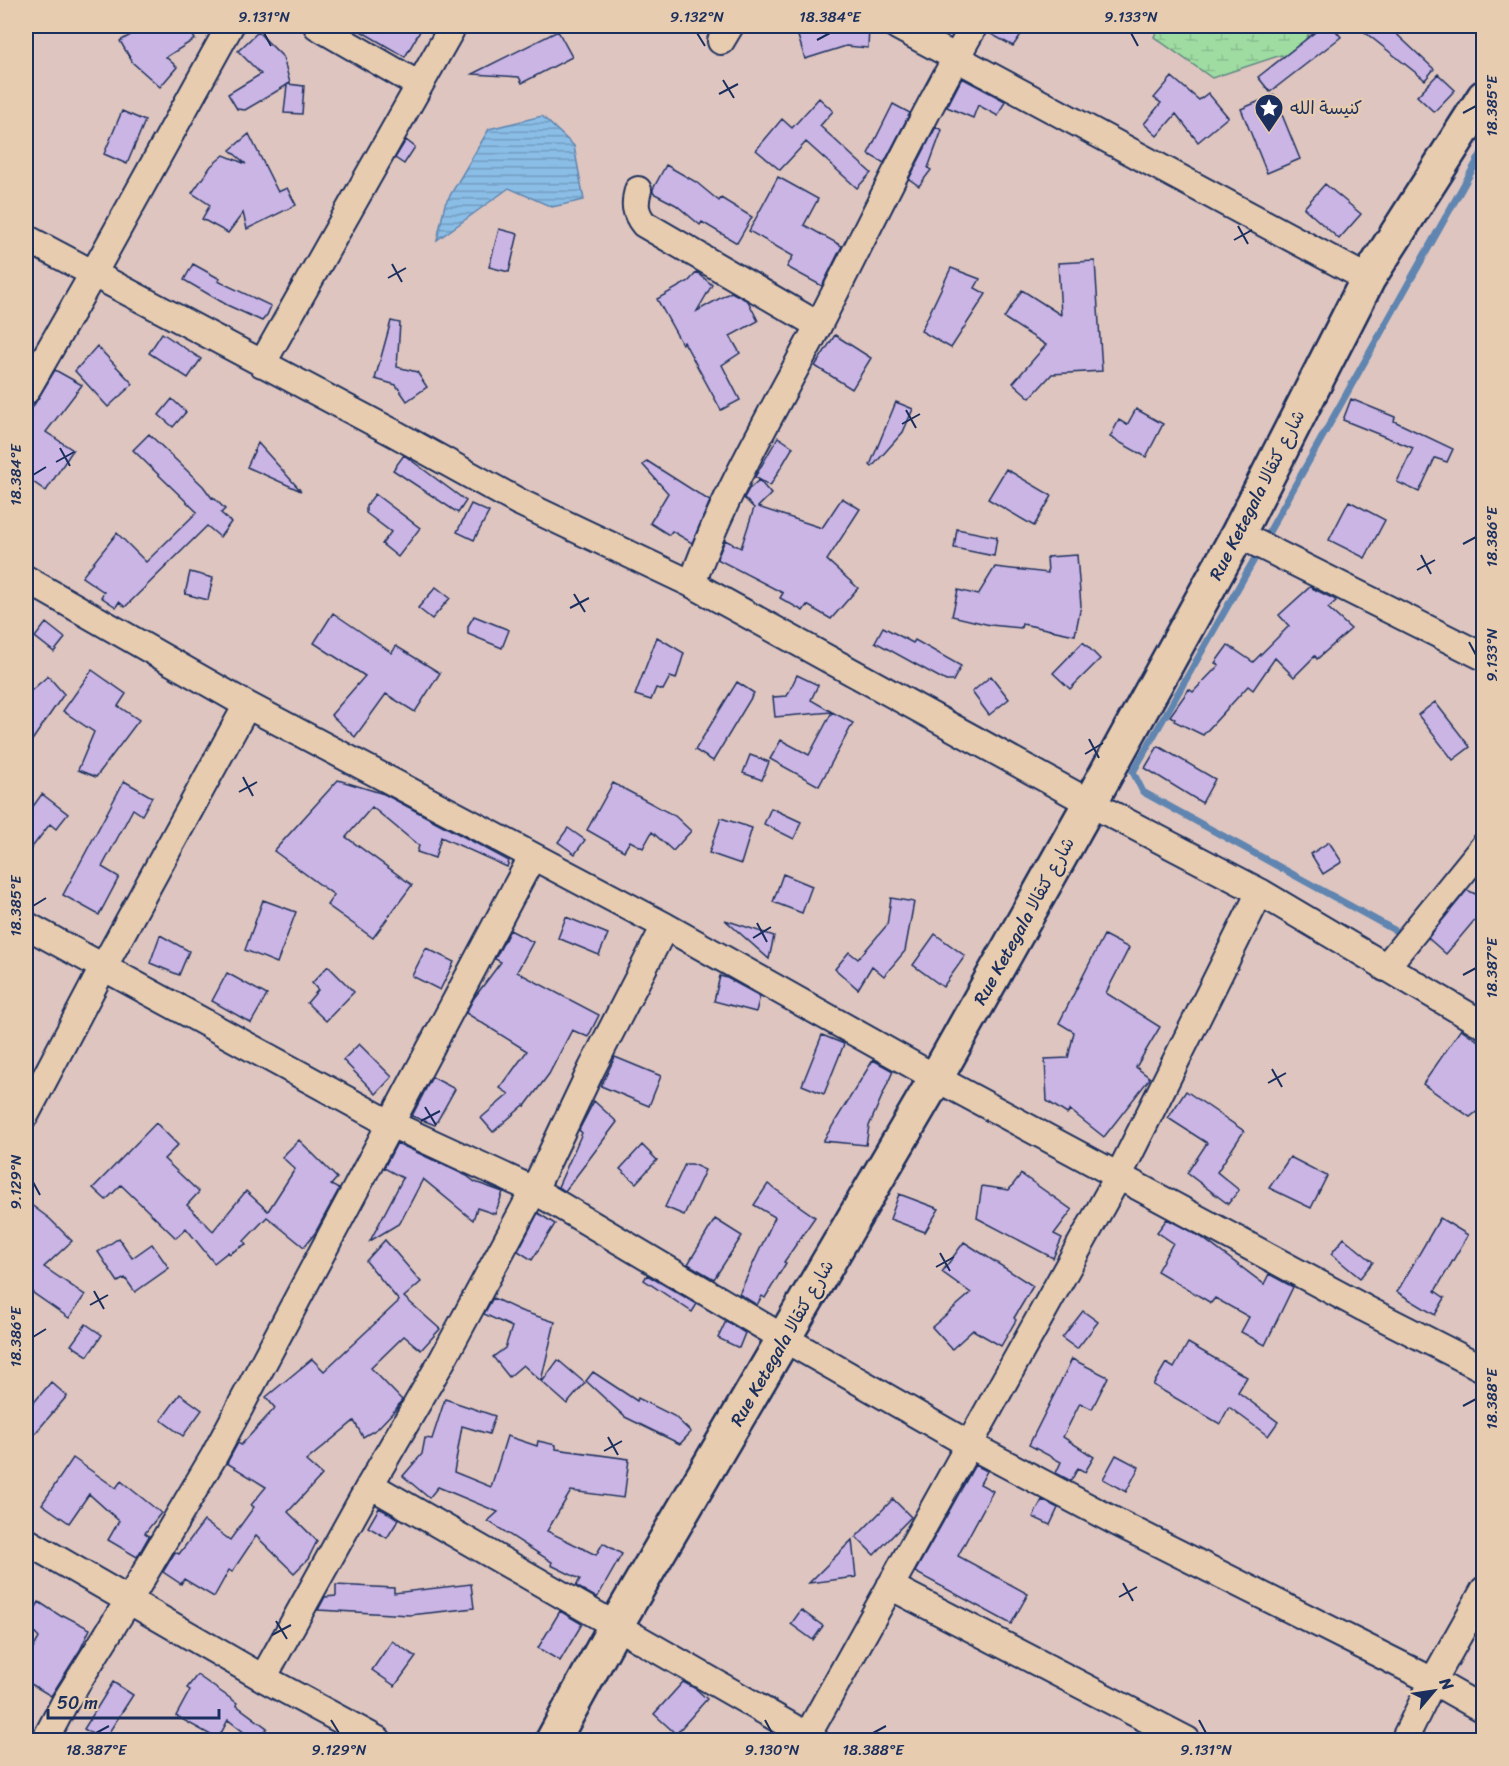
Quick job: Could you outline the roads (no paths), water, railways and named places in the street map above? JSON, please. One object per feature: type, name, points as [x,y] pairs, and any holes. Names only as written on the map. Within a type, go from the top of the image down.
[{"type":"street","points":[[26,391],[230,26]]},
{"type":"street","points":[[317,26],[419,85]]},
{"type":"street","points":[[262,364],[453,26]]},
{"type":"street","points":[[897,26],[1368,279]]},
{"type":"street","points":[[692,584],[718,515],[974,26]]},
{"type":"street","name":"Rue Ketegala شارع كتقالا","points":[[553,1740],[615,1627],[936,1078],[1090,803],[1238,534],[1368,279],[1484,97]]},
{"type":"street","points":[[638,190],[635,206],[644,224],[818,325]]},
{"type":"street","points":[[26,238],[519,502],[692,584],[1090,803],[1260,892],[1484,1025]]},
{"type":"street","points":[[1238,534],[1484,657]]},
{"type":"street","points":[[26,579],[247,705],[665,926],[936,1078],[1364,1308],[1484,1369]]},
{"type":"street","points":[[26,1114],[247,705]]},
{"type":"street","points":[[1385,968],[1484,846]]},
{"type":"street","points":[[45,1740],[65,1702],[129,1600],[214,1456],[532,857]]},
{"type":"street","points":[[370,1485],[811,1738],[890,1586],[1119,1175],[1260,892]]},
{"type":"street","points":[[26,925],[391,1124],[534,1190],[785,1339],[970,1445],[1122,1525],[1433,1681],[1484,1710]]},
{"type":"street","points":[[263,1678],[443,1359],[534,1190],[592,1068],[665,926]]},
{"type":"street","points":[[26,1541],[263,1678],[378,1740]]},
{"type":"street","points":[[890,1586],[1173,1737]]},
{"type":"street","points":[[1404,1740],[1433,1681],[1484,1590]]},
{"type":"water","points":[[542,116],[574,146],[584,200],[552,207],[509,188],[437,240],[445,204],[489,129]]},
{"type":"waterway","points":[[1265,539],[1484,149]]},
{"type":"waterway","points":[[1259,551],[1133,772],[1143,792],[1396,931]]},
{"type":"place","name":"كنيسة الله","points":[[1269,134]]}]
